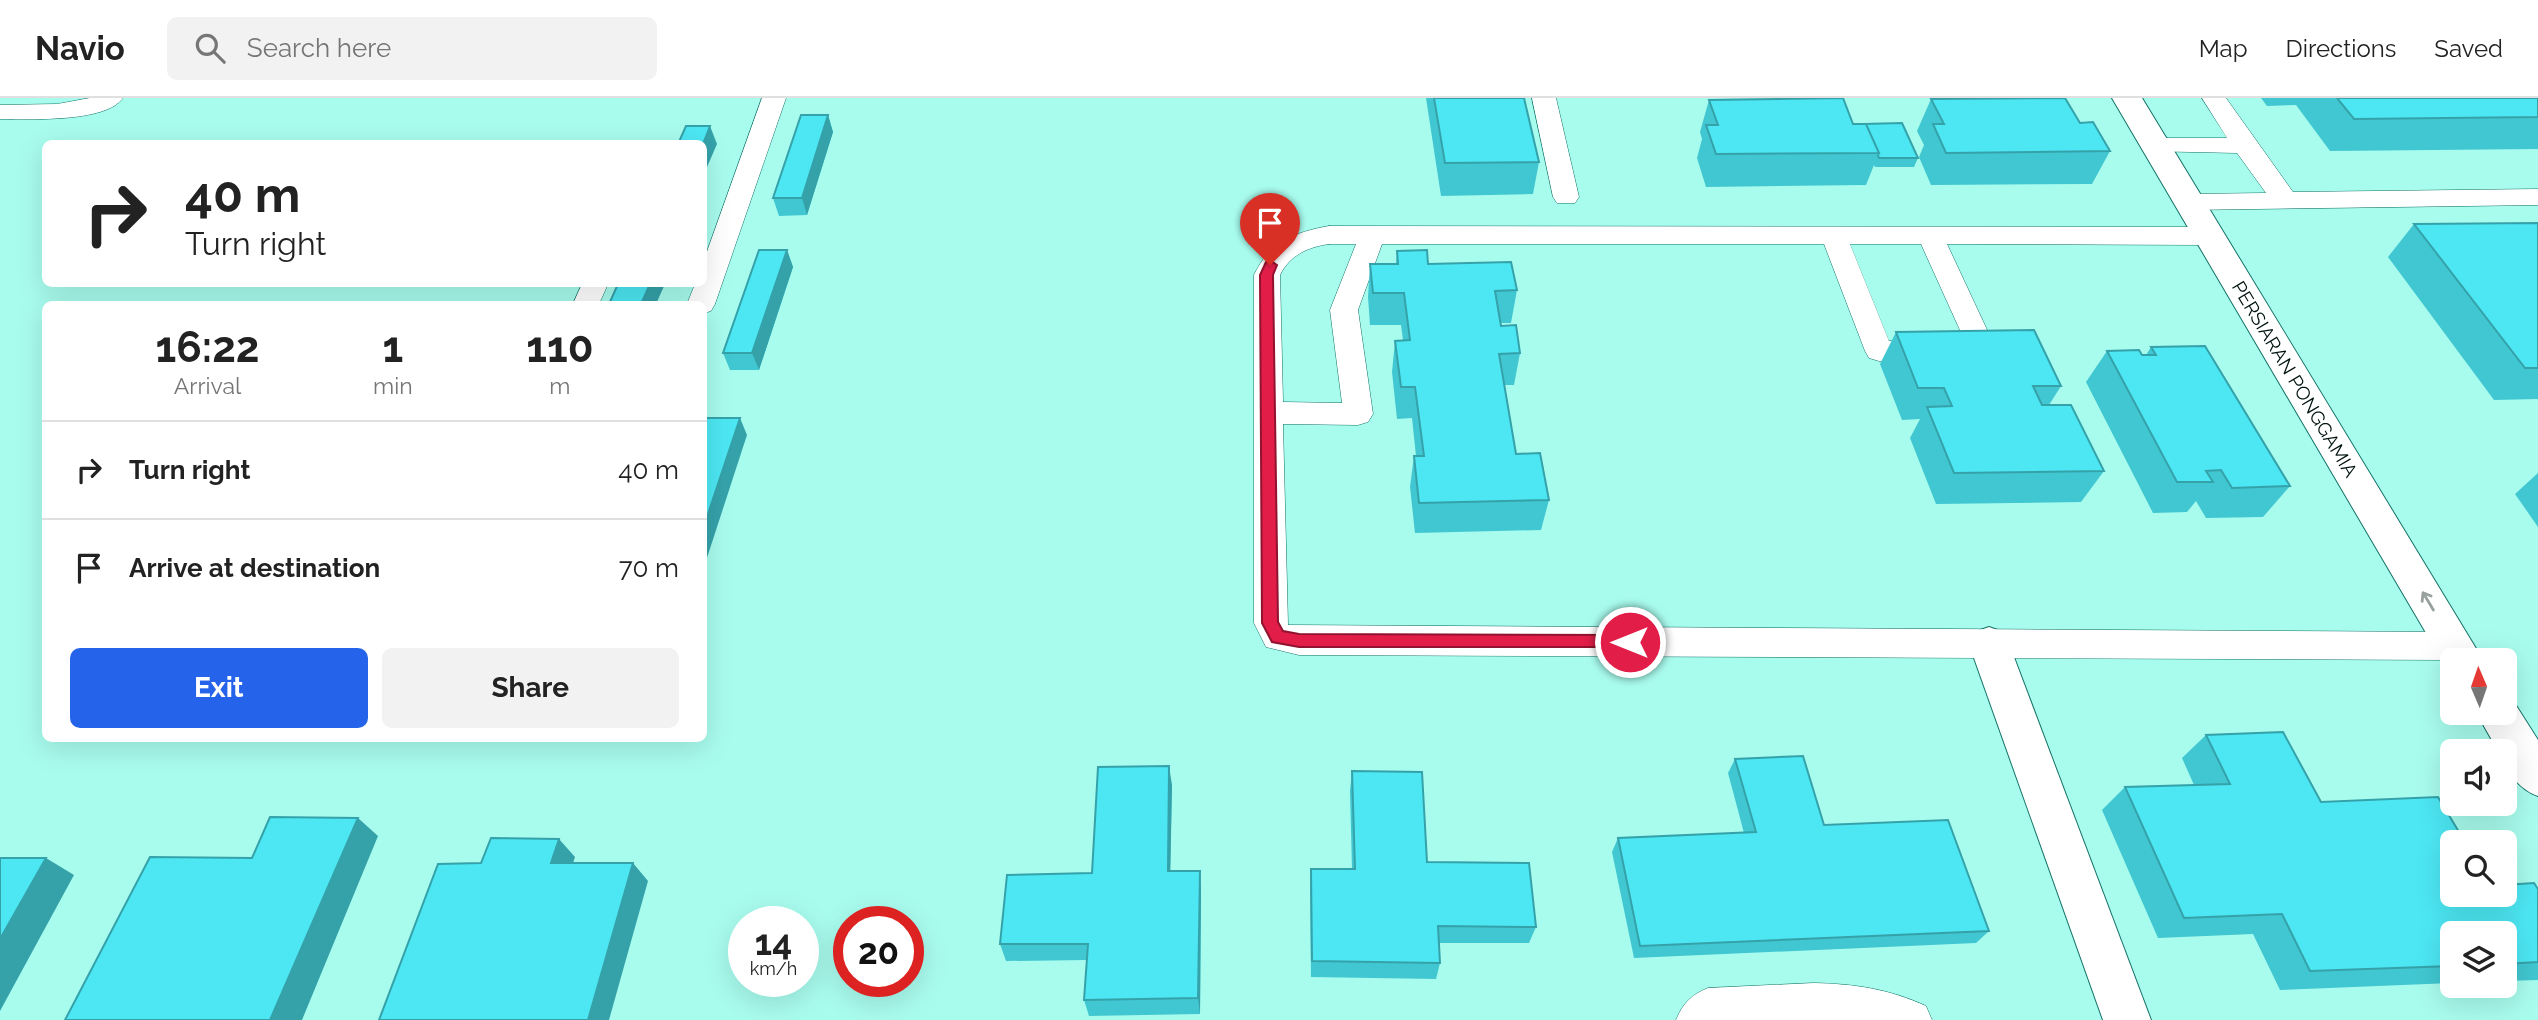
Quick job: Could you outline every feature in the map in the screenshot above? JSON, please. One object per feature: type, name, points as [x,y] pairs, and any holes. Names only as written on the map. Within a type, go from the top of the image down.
[{"type":"street","name":"PERSIARAN PONGGAMIA","points":[[2127,98],[2456,648]]},
{"type":"street","points":[[1989,644],[2127,1020]]},
{"type":"street","points":[[2505,725],[2538,777]]},
{"type":"lane","points":[[0,113],[72,110],[111,98]]},
{"type":"lane","points":[[702,301],[774,98]]},
{"type":"lane","points":[[1544,98],[1566,197]]},
{"type":"lane","points":[[2214,98],[2244,145],[2285,200]]},
{"type":"lane","points":[[2154,146],[2244,145]]},
{"type":"lane","points":[[2188,202],[2538,197]]},
{"type":"lane","points":[[2209,236],[1372,235],[1314,237],[1287,248],[1270,265],[1267,275],[1270,623],[1278,637],[1313,641],[1989,644],[2440,653]]},
{"type":"lane","points":[[1268,413],[1358,414],[1344,310],[1372,235]]},
{"type":"lane","points":[[1834,236],[1880,351],[1982,349],[1930,236]]},
{"type":"lane","points":[[1696,1020],[1708,1007],[1813,1001],[1898,1011],[1912,1020]]},
{"type":"building","points":[[1434,98],[1524,98],[1539,162],[1445,163]]},
{"type":"building","points":[[1843,98],[1853,124],[1866,124],[1879,153],[1716,154],[1706,125],[1718,125],[1709,100]]},
{"type":"building","points":[[2065,98],[2080,123],[2093,122],[2110,151],[1946,153],[1933,124],[1944,124],[1931,99]]},
{"type":"building","points":[[2337,98],[2538,98],[2538,117],[2354,119]]},
{"type":"building","points":[[801,115],[828,115],[802,198],[773,198]]},
{"type":"building","points":[[1902,123],[1918,158],[1879,158],[1866,124],[1863,124]]},
{"type":"building","points":[[686,126],[710,126],[705,140],[680,140]]},
{"type":"building","points":[[2538,223],[2538,368],[2525,368],[2414,224]]},
{"type":"building","points":[[759,250],[787,250],[752,353],[723,353]]},
{"type":"building","points":[[1427,250],[1428,264],[1511,262],[1517,290],[1495,291],[1501,326],[1516,325],[1520,353],[1499,354],[1516,454],[1540,453],[1549,500],[1419,503],[1414,456],[1424,456],[1415,387],[1401,387],[1395,341],[1410,340],[1404,293],[1373,293],[1370,264],[1398,264],[1397,251]]},
{"type":"building","points":[[617,287],[649,287],[642,301],[610,301]]},
{"type":"building","points":[[2034,330],[2061,386],[2033,386],[2042,405],[2071,405],[2104,471],[1954,473],[1927,407],[1952,406],[1944,388],[1918,388],[1896,332]]},
{"type":"building","points":[[2205,346],[2290,486],[2232,488],[2221,470],[2206,471],[2213,482],[2177,482],[2107,351],[2139,350],[2142,355],[2156,355],[2151,347]]},
{"type":"building","points":[[707,418],[740,418],[707,517]]},
{"type":"building","points":[[2283,732],[2321,802],[2438,797],[2440,816],[2449,816],[2458,830],[2440,830],[2440,907],[2517,907],[2517,884],[2534,883],[2538,889],[2538,962],[2517,963],[2517,921],[2440,921],[2440,966],[2310,971],[2282,914],[2184,918],[2125,787],[2230,784],[2206,735]]},
{"type":"building","points":[[1803,756],[1824,825],[1948,820],[1989,931],[1640,946],[1618,838],[1756,832],[1735,759]]},
{"type":"building","points":[[1169,766],[1168,871],[1200,871],[1198,998],[1084,1000],[1088,944],[1000,944],[1007,875],[1092,873],[1098,767]]},
{"type":"building","points":[[1352,771],[1422,772],[1427,862],[1529,863],[1536,927],[1438,926],[1440,963],[1312,961],[1311,869],[1355,869]]},
{"type":"building","points":[[270,817],[358,818],[270,1020],[65,1020],[150,857],[252,858]]},
{"type":"building","points":[[491,838],[559,839],[551,863],[633,863],[588,1020],[379,1020],[438,864],[481,863]]},
{"type":"building","points":[[0,858],[46,858],[0,939]]},
{"type":"route","points":[[1270,265],[1267,275],[1270,623],[1278,637],[1299,640],[1630,642]]}]
